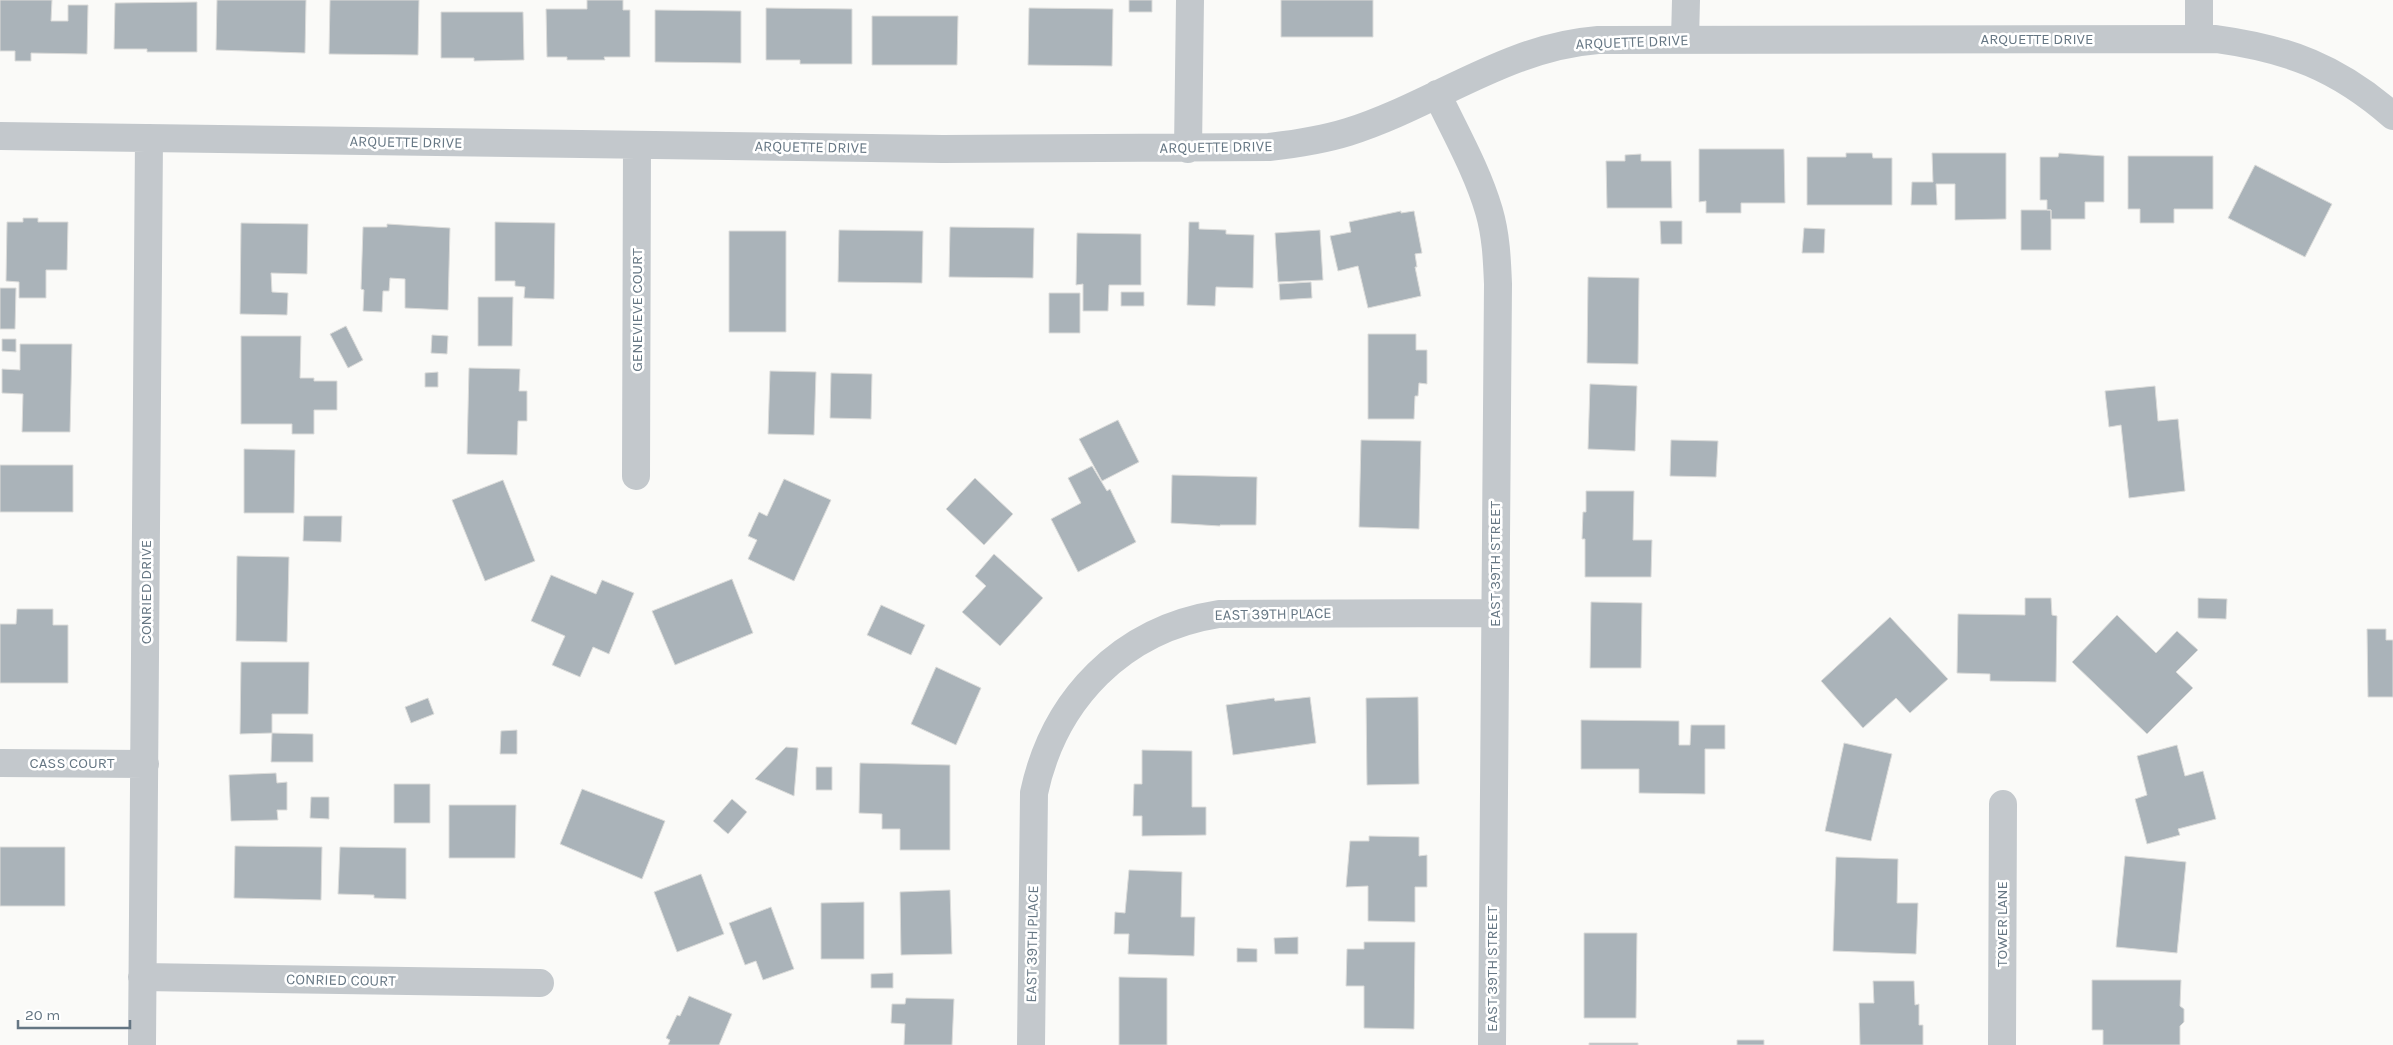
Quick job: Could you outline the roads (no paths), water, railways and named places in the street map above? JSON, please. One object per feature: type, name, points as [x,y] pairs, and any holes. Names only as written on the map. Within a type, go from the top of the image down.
[{"type":"street","points":[[1188,149],[1190,0]]},
{"type":"street","points":[[1685,40],[1686,0]]},
{"type":"street","points":[[2199,0],[2199,38]]},
{"type":"street","name":"ARQUETTE DRIVE","points":[[0,136],[944,149],[1188,149],[1269,147],[1317,140],[1376,121],[1522,56],[1547,48],[1598,40],[2199,38],[2252,44],[2303,58],[2352,83],[2393,116]]},
{"type":"street","name":"EAST 39TH STREET","points":[[1438,94],[1489,211],[1496,247],[1498,284],[1492,1045]]},
{"type":"street","name":"CONRIED DRIVE","points":[[142,1045],[149,138]]},
{"type":"street","name":"GENEVIEVE COURT","points":[[636,476],[638,145]]},
{"type":"street","name":"EAST 39TH PLACE","points":[[1031,1045],[1034,793],[1056,728],[1085,686],[1097,673],[1126,651],[1154,634],[1185,621],[1219,614],[1494,614]]},
{"type":"street","name":"CASS COURT","points":[[0,763],[145,764]]},
{"type":"street","name":"TOWER LANE","points":[[2002,1045],[2003,804]]},
{"type":"street","name":"CONRIED COURT","points":[[142,977],[540,983]]}]
